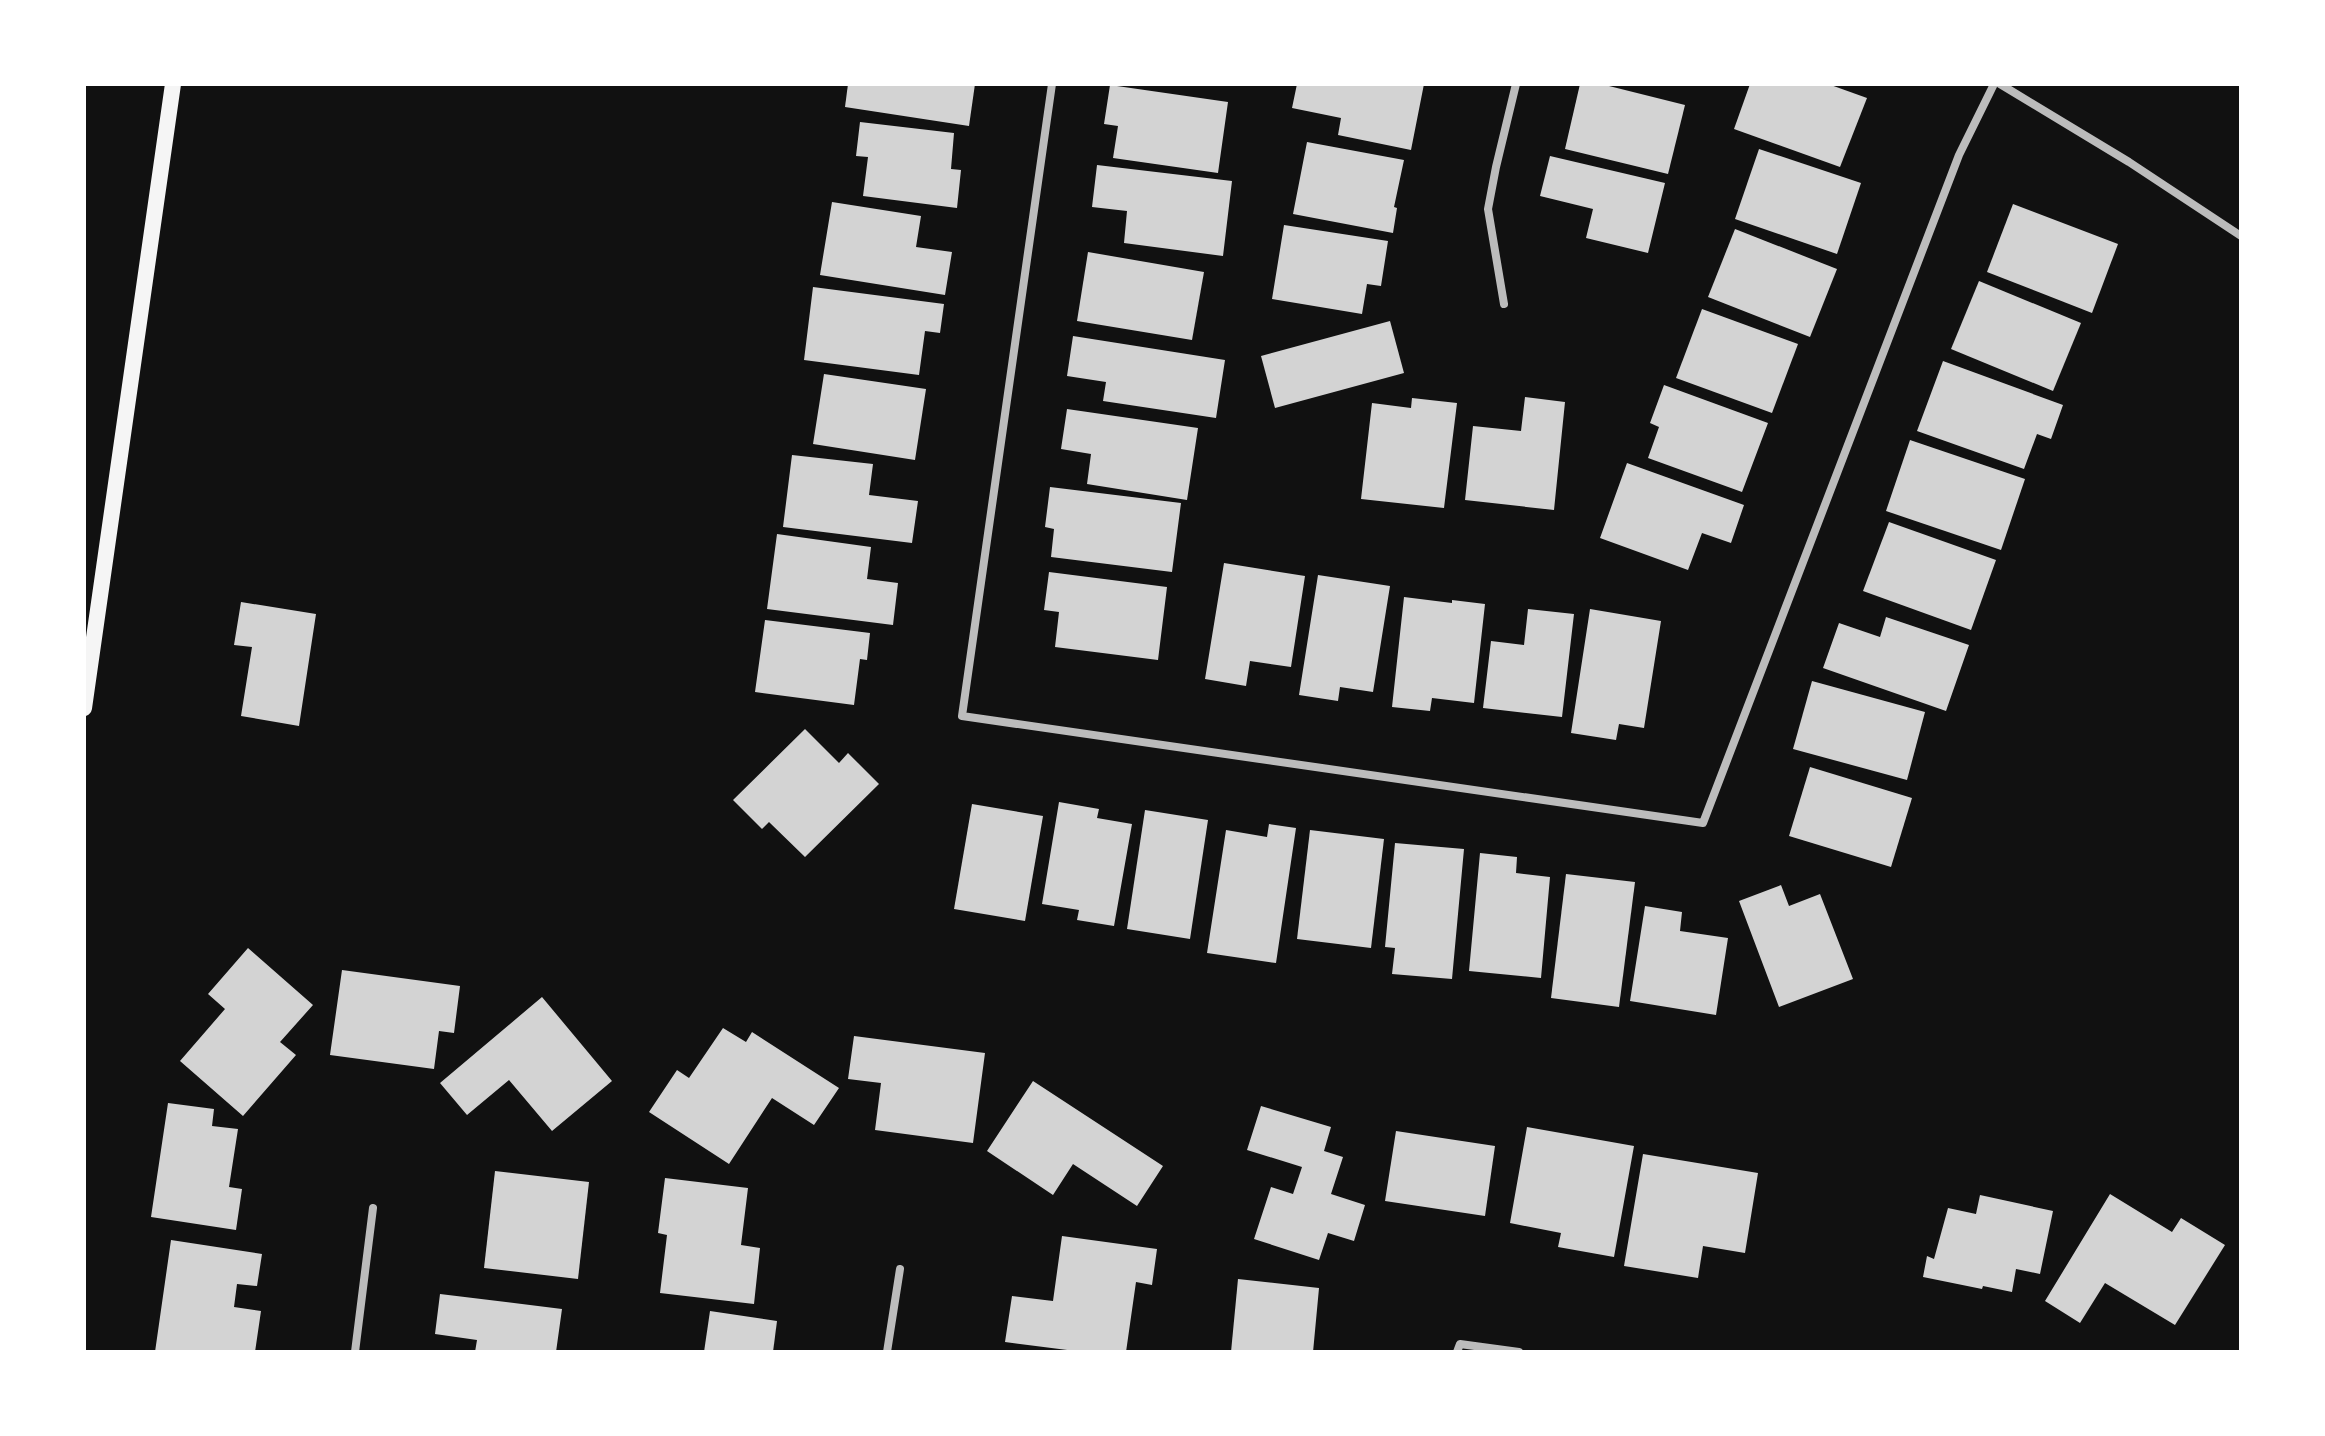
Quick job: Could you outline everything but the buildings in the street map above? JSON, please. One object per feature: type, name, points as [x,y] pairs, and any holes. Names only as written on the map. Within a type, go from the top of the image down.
[{"type":"main road","points":[[84,708],[173,84]]},
{"type":"street","points":[[1052,84],[962,716],[1703,823],[1959,155],[1994,84]]},
{"type":"street","points":[[1504,304],[1488,209],[1516,84]]},
{"type":"street","points":[[2000,84],[2129,162],[2241,236]]},
{"type":"street","points":[[355,1352],[373,1208]]},
{"type":"street","points":[[887,1352],[900,1269]]},
{"type":"street","points":[[1457,1352],[1460,1344],[1519,1352]]}]
